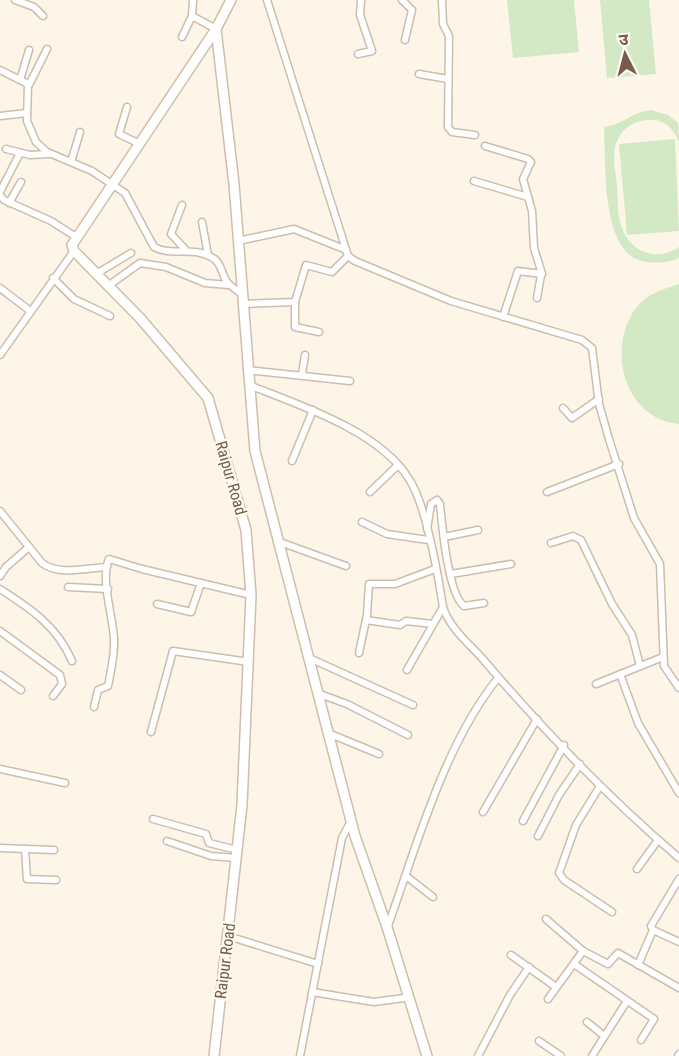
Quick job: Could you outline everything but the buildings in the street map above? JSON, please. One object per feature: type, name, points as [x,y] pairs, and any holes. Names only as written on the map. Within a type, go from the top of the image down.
[{"type":"street","points":[[15,0],[34,7],[43,16]]},
{"type":"street","points":[[182,37],[192,16],[193,0]]},
{"type":"street","points":[[0,355],[29,310],[74,251],[72,245],[76,237],[216,29],[231,0]]},
{"type":"street","points":[[267,0],[311,134],[346,253]]},
{"type":"street","points":[[358,54],[372,51],[360,15],[361,0]]},
{"type":"street","points":[[402,0],[412,10],[405,40]]},
{"type":"street","points":[[442,0],[443,24],[449,36],[448,128],[457,133],[475,135]]},
{"type":"street","points":[[192,16],[216,29]]},
{"type":"street","points":[[216,29],[238,241],[255,451],[355,836],[387,927],[427,1056]]},
{"type":"street","points":[[47,49],[29,85],[28,124],[36,142],[52,154],[112,184],[131,201],[147,239],[154,247],[165,252],[185,249],[208,255],[217,261],[229,285],[242,299],[295,302]]},
{"type":"street","points":[[20,80],[29,50]]},
{"type":"street","points":[[0,70],[29,85]]},
{"type":"street","points":[[418,74],[448,79]]},
{"type":"street","points":[[127,107],[118,134],[140,144]]},
{"type":"street","points":[[0,116],[27,113]]},
{"type":"street","points":[[71,162],[80,132]]},
{"type":"street","points":[[485,146],[530,161],[523,179],[528,197],[534,248],[541,275],[537,298]]},
{"type":"street","points":[[6,149],[20,153],[52,154]]},
{"type":"street","points":[[20,153],[0,194],[9,203],[51,221],[76,237]]},
{"type":"street","points":[[474,181],[528,197]]},
{"type":"street","points":[[9,203],[21,182]]},
{"type":"street","points":[[182,205],[171,236],[185,249]]},
{"type":"street","points":[[202,222],[208,255]]},
{"type":"street","points":[[238,241],[294,229],[346,253],[355,261],[451,301],[588,343],[593,351],[599,399],[609,439],[619,464],[634,518],[660,564],[663,657],[666,672],[679,688]]},
{"type":"street","name":"Raipur Road","points":[[74,251],[166,347],[208,398],[246,530],[251,595],[249,662],[237,854],[214,1056]]},
{"type":"street","points":[[96,274],[131,253]]},
{"type":"street","points":[[318,332],[295,327],[295,302],[306,265],[332,272],[346,253]]},
{"type":"street","points":[[108,286],[140,263],[171,268],[205,283],[229,285]]},
{"type":"street","points":[[502,317],[518,271],[541,275]]},
{"type":"street","points":[[53,278],[74,299],[110,316]]},
{"type":"street","points":[[0,288],[29,310]]},
{"type":"street","points":[[0,338],[8,343]]},
{"type":"street","points":[[302,375],[305,355]]},
{"type":"street","points":[[247,370],[350,381]]},
{"type":"street","points":[[249,385],[348,427],[398,465],[412,484],[427,536],[443,608],[451,623],[498,678],[600,786],[679,858]]},
{"type":"street","points":[[563,408],[572,418],[599,399]]},
{"type":"street","points":[[292,461],[313,411]]},
{"type":"street","points":[[547,492],[619,464]]},
{"type":"street","points":[[370,492],[398,465]]},
{"type":"street","points":[[427,536],[431,504],[436,500],[440,504],[451,574],[463,605],[484,603]]},
{"type":"street","points":[[0,511],[42,563],[54,569],[107,567]]},
{"type":"street","points":[[362,522],[387,534],[427,536]]},
{"type":"street","points":[[444,537],[478,530]]},
{"type":"street","points":[[551,543],[573,536],[581,540],[612,604],[632,635],[640,666]]},
{"type":"street","points":[[277,540],[346,566]]},
{"type":"street","points":[[0,576],[6,567],[29,547]]},
{"type":"street","points":[[94,707],[98,690],[108,686],[114,658],[108,560],[114,558],[142,570],[251,595]]},
{"type":"street","points":[[451,574],[511,564]]},
{"type":"street","points":[[359,653],[370,583],[395,584],[435,569]]},
{"type":"street","points":[[157,604],[191,612],[201,583]]},
{"type":"street","points":[[68,587],[108,589]]},
{"type":"street","points":[[0,589],[32,610],[54,630],[72,661]]},
{"type":"street","points":[[407,670],[443,608]]},
{"type":"street","points":[[366,620],[400,625],[405,621],[433,624]]},
{"type":"street","points":[[0,631],[60,675],[62,684],[53,696]]},
{"type":"street","points":[[151,732],[173,651],[249,662]]},
{"type":"street","points":[[307,657],[413,705]]},
{"type":"street","points":[[596,684],[663,657]]},
{"type":"street","points":[[620,674],[638,723],[679,793]]},
{"type":"street","points":[[0,675],[21,690]]},
{"type":"street","points":[[387,927],[462,736],[483,698],[498,678]]},
{"type":"street","points":[[316,693],[347,704],[408,735]]},
{"type":"street","points":[[483,812],[537,719]]},
{"type":"street","points":[[327,733],[380,754]]},
{"type":"street","points":[[523,821],[564,746]]},
{"type":"street","points":[[538,836],[559,795],[580,764]]},
{"type":"street","points":[[0,769],[64,783]]},
{"type":"street","points":[[600,786],[576,825],[559,873],[564,880],[612,912]]},
{"type":"street","points":[[153,819],[206,834],[209,843],[237,854]]},
{"type":"street","points":[[300,1056],[342,838],[351,821]]},
{"type":"street","points":[[355,836],[355,849],[422,1056]]},
{"type":"street","points":[[637,869],[658,840]]},
{"type":"street","points":[[167,842],[211,856],[237,854]]},
{"type":"street","points":[[0,848],[54,850]]},
{"type":"street","points":[[25,849],[27,879],[56,880]]},
{"type":"street","points":[[406,876],[433,897]]},
{"type":"street","points":[[638,965],[653,930],[652,921],[679,879]]},
{"type":"street","points":[[546,919],[583,951],[608,964],[618,953],[679,988]]},
{"type":"street","points":[[653,930],[679,942]]},
{"type":"street","points":[[228,936],[318,964]]},
{"type":"street","points":[[548,999],[583,951]]},
{"type":"street","points":[[511,955],[556,987]]},
{"type":"street","points":[[574,964],[654,1019],[641,1040]]},
{"type":"street","points":[[478,1056],[510,994],[529,967]]},
{"type":"street","points":[[312,992],[374,1002],[404,999]]},
{"type":"street","points":[[592,1056],[603,1035],[627,1001]]},
{"type":"street","points":[[587,1022],[603,1035]]},
{"type":"street","points":[[539,1041],[561,1056]]},
{"type":"green space","points":[[507,0],[574,0],[579,52],[513,58]]},
{"type":"green space","points":[[600,0],[649,0],[656,74],[607,78]]},
{"type":"green space","points":[[651,110],[668,115],[678,123],[679,142],[672,130],[657,120],[637,122],[624,130],[618,139],[614,155],[618,212],[628,240],[643,251],[660,254],[679,247],[679,258],[663,262],[647,262],[632,256],[621,244],[613,227],[606,184],[604,127]]},
{"type":"green space","points":[[675,139],[679,231],[627,235],[619,144]]},
{"type":"green space","points":[[679,284],[679,424],[660,419],[645,409],[633,396],[622,361],[622,342],[627,324],[640,303],[661,290]]}]
